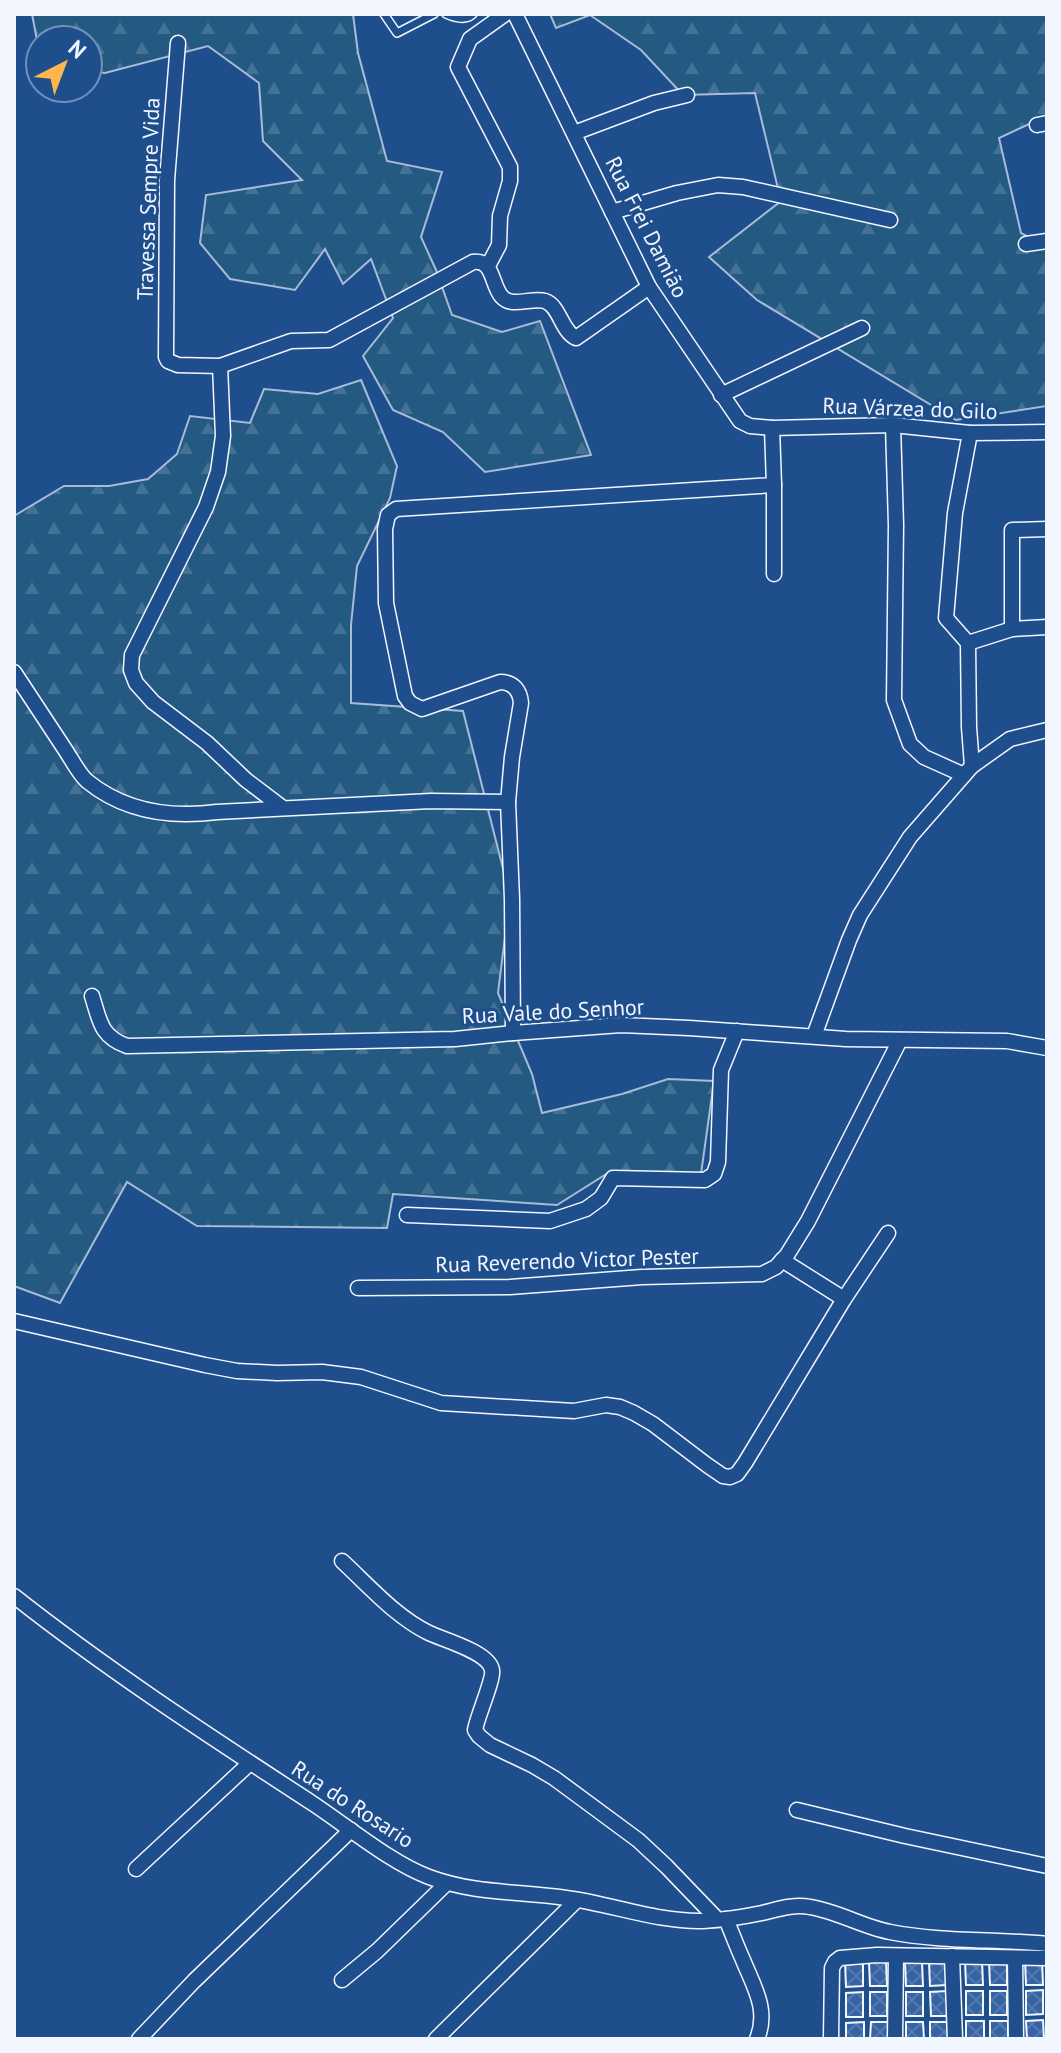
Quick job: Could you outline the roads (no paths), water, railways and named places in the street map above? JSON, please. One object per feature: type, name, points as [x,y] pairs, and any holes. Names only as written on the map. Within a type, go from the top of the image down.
[{"type":"street","points":[[488,266],[499,245],[500,216],[510,181],[510,167],[458,67],[470,39],[505,14]]},
{"type":"street","name":"Rua Frei Damião","points":[[515,14],[649,287],[740,421],[750,426],[772,428]]},
{"type":"street","name":"Travessa Sempre Vida","points":[[178,43],[167,180],[166,357],[178,365],[220,366]]},
{"type":"street","points":[[574,133],[654,103],[687,95]]},
{"type":"street","points":[[612,212],[718,185],[743,187],[890,220]]},
{"type":"street","points":[[1026,244],[1047,241]]},
{"type":"street","points":[[283,808],[153,702],[136,683],[131,670],[132,655],[206,507],[218,472],[223,436],[220,366],[291,341],[329,340],[473,262],[480,261],[488,266],[505,299],[548,303],[568,334],[576,338],[649,287]]},
{"type":"street","points":[[721,395],[862,328]]},
{"type":"street","points":[[893,425],[896,525],[894,700],[910,744],[924,757],[968,771]]},
{"type":"street","name":"Rua Várzea do Gilo","points":[[772,428],[893,425],[970,433],[1047,432]]},
{"type":"street","points":[[772,428],[774,574]]},
{"type":"street","points":[[968,771],[968,643],[946,618],[955,513],[970,433]]},
{"type":"street","points":[[513,1033],[508,802],[520,695],[508,682],[500,682],[422,709],[410,703],[405,696],[386,603],[385,529],[388,515],[396,509],[774,485]]},
{"type":"street","points":[[1012,629],[1012,530],[1047,529]]},
{"type":"street","points":[[968,643],[1012,629],[1047,627]]},
{"type":"street","points":[[14,672],[85,780],[135,808],[190,816],[431,801],[508,802]]},
{"type":"street","points":[[814,1036],[849,940],[870,898],[910,837],[968,771],[1010,739],[1047,730]]},
{"type":"street","name":"Rua Vale do Senhor","points":[[92,996],[102,1029],[114,1041],[127,1046],[455,1039],[621,1025],[900,1040],[1007,1041],[1047,1048]]},
{"type":"street","points":[[407,1215],[550,1221],[586,1209],[601,1198],[613,1178],[705,1180],[714,1174],[718,1162],[721,1070],[737,1031]]},
{"type":"street","points":[[844,1299],[779,1263],[808,1221],[900,1040]]},
{"type":"street","points":[[14,1321],[216,1367],[361,1377],[441,1403],[574,1411],[606,1405],[620,1407],[653,1424],[707,1465],[730,1477],[737,1474],[745,1463],[844,1299],[888,1233]]},
{"type":"street","name":"Rua Reverendo Victor Pester","points":[[358,1288],[510,1287],[642,1277],[762,1274],[779,1263]]},
{"type":"street","points":[[342,1561],[404,1617],[429,1633],[462,1646],[488,1661],[492,1677],[477,1720],[475,1730],[479,1736],[490,1745],[554,1778],[638,1840],[722,1919],[757,1991],[762,2010],[762,2028],[757,2039]]},
{"type":"street","name":"Rua do Rosario","points":[[14,1596],[112,1669],[389,1856],[426,1877],[463,1888],[577,1900],[665,1919],[701,1921],[789,1906],[811,1907],[887,1932],[1047,1944]]},
{"type":"street","points":[[136,1869],[250,1763]]},
{"type":"street","points":[[797,1810],[1047,1866]]},
{"type":"street","points":[[139,2039],[194,1981],[351,1830]]},
{"type":"street","points":[[342,1980],[377,1951],[447,1883]]},
{"type":"street","points":[[436,2039],[577,1900]]},
{"type":"street","points":[[895,2039],[896,1956]]},
{"type":"street","points":[[952,1956],[955,2039]]},
{"type":"street","points":[[831,2039],[832,1968],[840,1958],[1047,1958]]},
{"type":"street","points":[[1015,1958],[1016,2039]]},
{"type":"lane","points":[[384,14],[397,33],[434,14]]},
{"type":"lane","points":[[446,14],[464,18],[473,14]]}]
